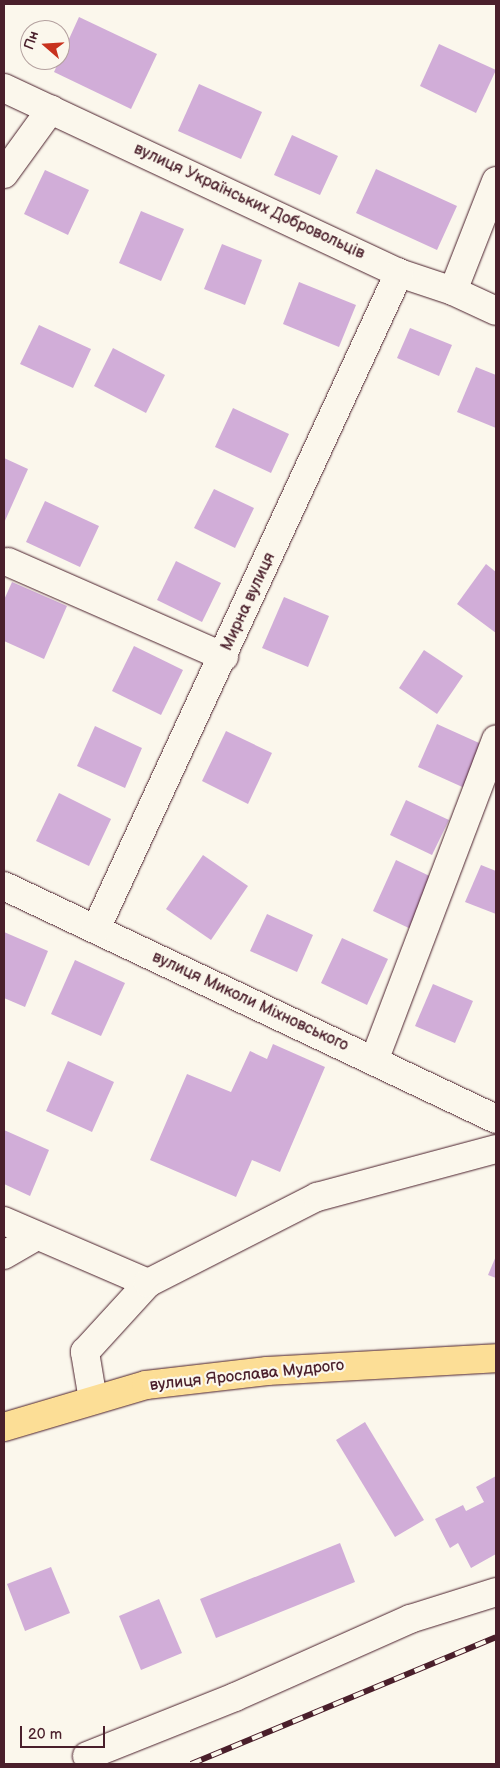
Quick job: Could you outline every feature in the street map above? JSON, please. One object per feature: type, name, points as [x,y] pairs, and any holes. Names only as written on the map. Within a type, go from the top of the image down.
[{"type":"highway","name":"вулиця Ярослава Мудрого","points":[[4,1427],[146,1386],[267,1371],[496,1358]]},
{"type":"street","name":"вулиця Українських Добровольців","points":[[4,88],[399,273],[453,291],[496,311]]},
{"type":"street","points":[[4,174],[51,109]]},
{"type":"street","points":[[453,291],[496,181]]},
{"type":"street","name":"Мирна вулиця","points":[[96,929],[224,657],[399,273]]},
{"type":"street","points":[[8,562],[224,657]]},
{"type":"street","points":[[374,1061],[496,738]]},
{"type":"street","name":"вулиця Миколи Міхновського","points":[[4,886],[496,1119]]},
{"type":"street","points":[[94,1400],[85,1352],[148,1283],[317,1197],[496,1149]]},
{"type":"street","points":[[4,1221],[148,1283]]},
{"type":"street","points":[[4,1255],[37,1236]]},
{"type":"street","points":[[87,1756],[235,1697],[410,1619],[496,1592]]},
{"type":"building","points":[[79,17],[157,54],[131,109],[54,72],[55,70],[70,70],[70,37]]},
{"type":"building","points":[[439,44],[496,70],[476,113],[420,86]]},
{"type":"building","points":[[199,84],[262,112],[241,159],[178,131]]},
{"type":"building","points":[[292,135],[338,156],[320,195],[274,175]]},
{"type":"building","points":[[376,169],[457,206],[437,250],[356,213]]},
{"type":"building","points":[[45,170],[89,190],[68,235],[24,214]]},
{"type":"building","points":[[141,211],[184,229],[161,281],[119,263]]},
{"type":"building","points":[[222,244],[262,260],[245,305],[204,289]]},
{"type":"building","points":[[299,282],[356,305],[339,347],[283,324]]},
{"type":"building","points":[[39,325],[91,349],[73,388],[20,364]]},
{"type":"building","points":[[410,328],[452,345],[439,376],[397,358]]},
{"type":"building","points":[[113,348],[165,375],[146,413],[94,386]]},
{"type":"building","points":[[476,367],[496,375],[496,428],[457,412]]},
{"type":"building","points":[[233,408],[289,434],[271,473],[215,447]]},
{"type":"building","points":[[4,458],[28,469],[4,523]]},
{"type":"building","points":[[214,489],[254,508],[235,548],[194,528]]},
{"type":"building","points":[[45,501],[99,526],[80,567],[26,542]]},
{"type":"building","points":[[176,561],[221,583],[202,622],[157,600]]},
{"type":"building","points":[[486,564],[496,572],[496,633],[457,604]]},
{"type":"building","points":[[12,582],[67,606],[44,659],[4,641],[4,600]]},
{"type":"building","points":[[284,597],[329,616],[308,667],[262,648]]},
{"type":"building","points":[[134,646],[183,670],[161,715],[112,691]]},
{"type":"building","points":[[424,650],[463,676],[437,714],[399,688]]},
{"type":"building","points":[[437,724],[488,747],[469,790],[418,767]]},
{"type":"building","points":[[95,726],[142,748],[125,788],[77,766]]},
{"type":"building","points":[[226,731],[272,753],[248,804],[202,781]]},
{"type":"building","points":[[59,793],[111,819],[89,866],[36,841]]},
{"type":"building","points":[[406,800],[449,820],[432,855],[390,835]]},
{"type":"building","points":[[203,855],[248,886],[211,940],[166,909]]},
{"type":"building","points":[[396,860],[438,880],[415,931],[373,911]]},
{"type":"building","points":[[481,865],[496,871],[496,914],[465,902]]},
{"type":"building","points":[[267,914],[313,935],[297,972],[250,951]]},
{"type":"building","points":[[4,932],[48,951],[25,1007],[4,998]]},
{"type":"building","points":[[342,938],[388,959],[367,1005],[321,983]]},
{"type":"building","points":[[75,960],[125,983],[101,1036],[51,1014]]},
{"type":"building","points":[[433,984],[473,1001],[455,1043],[415,1026]]},
{"type":"building","points":[[273,1044],[325,1067],[280,1172],[252,1160],[236,1197],[150,1160],[187,1074],[231,1092],[250,1051],[267,1059]]},
{"type":"building","points":[[68,1061],[114,1082],[92,1132],[46,1111]]},
{"type":"building","points":[[4,1130],[49,1150],[30,1196],[4,1184]]},
{"type":"building","points":[[496,1256],[496,1278],[488,1275]]},
{"type":"building","points":[[365,1422],[424,1520],[395,1537],[336,1440]]},
{"type":"building","points":[[496,1476],[496,1554],[471,1568],[458,1543],[450,1548],[435,1519],[463,1505],[466,1511],[484,1502],[476,1487]]},
{"type":"building","points":[[340,1543],[355,1582],[216,1638],[200,1599]]},
{"type":"building","points":[[51,1567],[70,1613],[25,1631],[7,1584]]},
{"type":"building","points":[[159,1599],[182,1653],[141,1670],[119,1616]]},
{"type":"railway","points":[[191,1764],[496,1637]]}]
